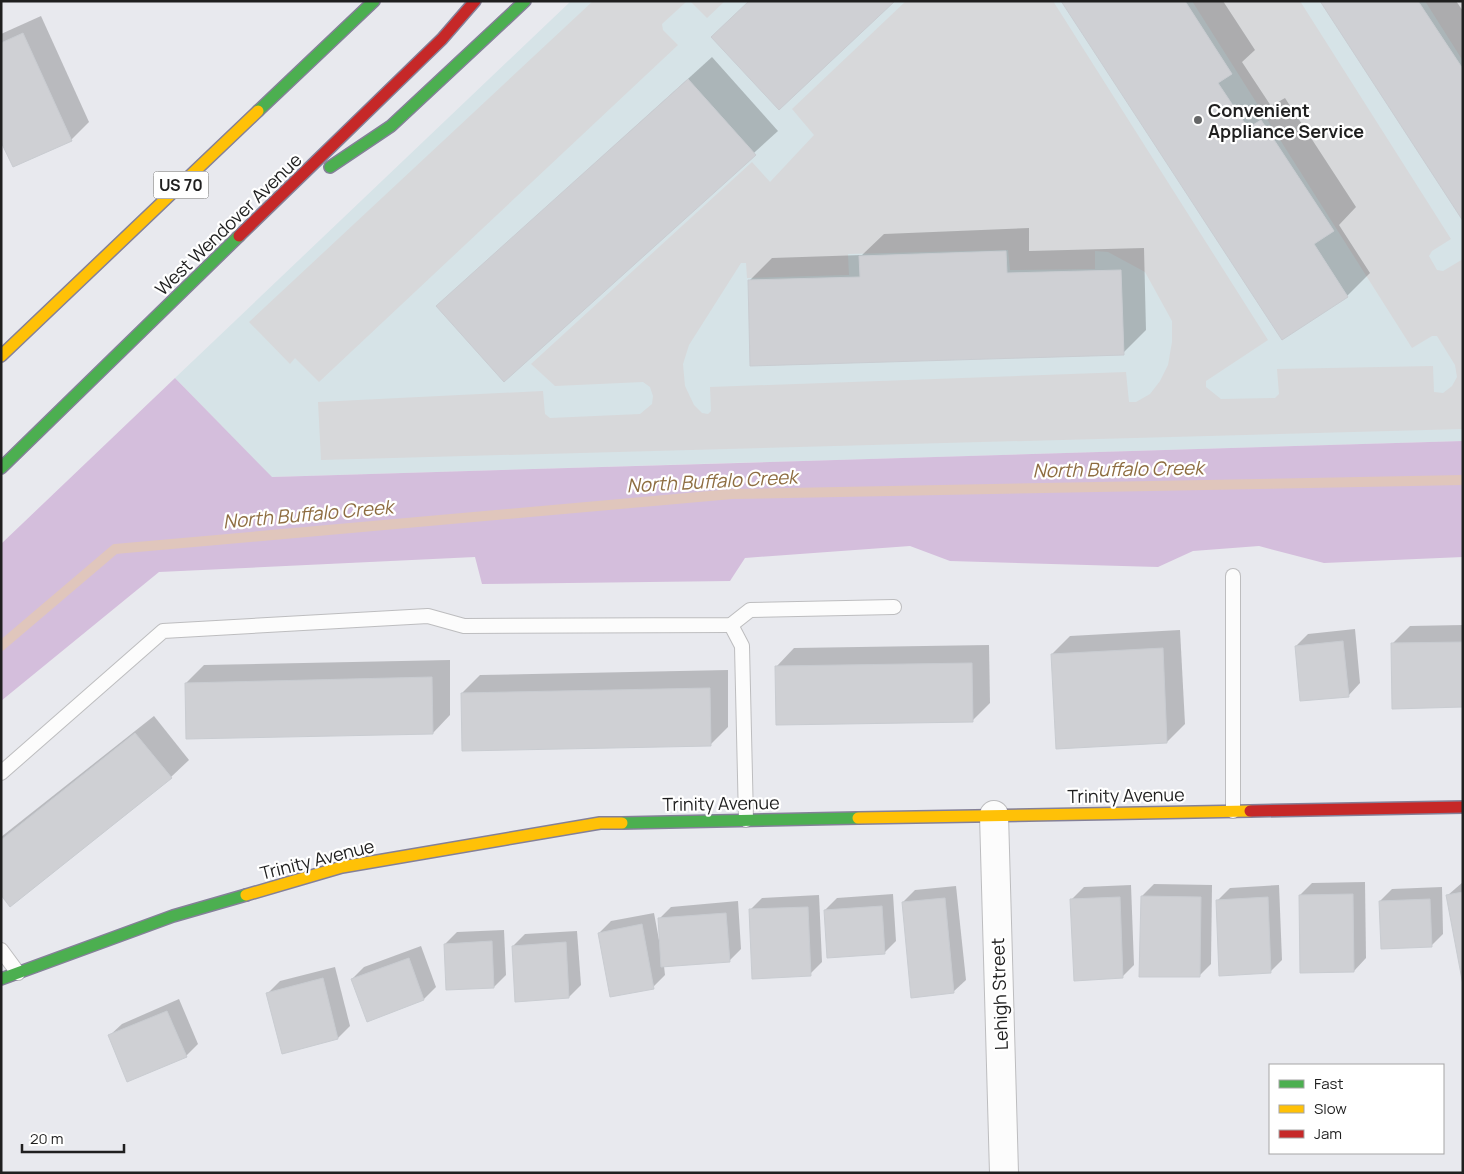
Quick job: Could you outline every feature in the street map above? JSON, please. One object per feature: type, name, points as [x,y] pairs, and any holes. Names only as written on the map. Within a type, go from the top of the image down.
[{"type":"main road","points":[[361,14],[368,1]]},
{"type":"main road","name":"US 70","points":[[1,356],[374,1]]},
{"type":"main road","name":"West Wendover Avenue","points":[[1,468],[271,207],[442,38],[475,1]]},
{"type":"main road","points":[[271,207],[391,126],[525,1]]},
{"type":"main road","name":"Trinity Avenue","points":[[1,980],[174,916],[342,867],[600,823],[1233,810],[1463,808]]},
{"type":"street","name":"Lehigh Street","points":[[994,815],[1004,1173]]},
{"type":"lane","points":[[1233,576],[1233,810]]},
{"type":"lane","points":[[1,773],[163,631],[428,616],[464,626],[731,625],[750,610],[894,607]]},
{"type":"lane","points":[[731,625],[742,646],[746,820]]},
{"type":"lane","points":[[1,950],[18,974]]},
{"type":"shaded area","points":[[571,1],[1463,1],[1463,441],[271,477],[175,378]]},
{"type":"shaded area","points":[[593,1],[725,1],[707,18],[691,2],[686,2],[662,24],[663,30],[678,45],[319,382],[295,358],[290,364],[249,322]]},
{"type":"shaded area","points":[[906,1],[1053,1],[1268,340],[1206,381],[1206,387],[1221,399],[1275,398],[1279,394],[1277,369],[1433,366],[1434,392],[1443,393],[1452,386],[1457,377],[1455,365],[1437,336],[1432,336],[1412,348],[1192,1],[1300,1],[1451,239],[1432,251],[1429,256],[1437,270],[1443,271],[1463,259],[1463,429],[321,460],[318,402],[543,391],[545,414],[550,418],[640,414],[652,404],[653,396],[650,387],[643,382],[555,386],[531,364],[752,162],[770,182],[814,135],[792,109]],"holes":[[[1008,250],[1010,270],[1095,269],[1095,251],[1108,252],[1145,272],[1172,321],[1172,342],[1168,365],[1160,381],[1150,394],[1136,402],[1129,402],[1126,372],[710,387],[711,411],[708,414],[702,413],[694,405],[685,386],[683,364],[689,345],[741,263],[746,263],[747,278],[849,275],[848,254]]]},
{"type":"shaded area","points":[[1425,1],[1463,1],[1463,61]]},
{"type":"shaded area","points":[[175,378],[272,477],[1463,441],[1463,557],[1324,563],[1259,546],[1193,551],[1158,567],[950,561],[910,546],[745,558],[730,581],[482,584],[475,557],[159,572],[1,701],[1,544]]},
{"type":"building","points":[[749,1],[895,1],[779,110],[711,37]]},
{"type":"building","points":[[1061,1],[1185,1],[1232,74],[1218,83],[1248,128],[1261,120],[1334,231],[1314,244],[1348,297],[1282,340]]},
{"type":"building","points":[[1320,1],[1418,1],[1463,69],[1463,221]]},
{"type":"building","points":[[23,33],[72,141],[13,167],[1,142],[1,43]]},
{"type":"building","points":[[688,79],[756,155],[504,382],[436,306]]},
{"type":"building","points":[[1006,251],[1007,273],[1121,270],[1124,355],[750,366],[748,280],[860,277],[859,256]]},
{"type":"building","points":[[1343,641],[1349,697],[1300,701],[1295,646]]},
{"type":"building","points":[[1463,642],[1463,707],[1392,709],[1391,643]]},
{"type":"building","points":[[1163,648],[1167,743],[1056,749],[1051,654]]},
{"type":"building","points":[[972,663],[973,722],[776,725],[775,666]]},
{"type":"building","points":[[432,677],[433,734],[186,739],[185,683]]},
{"type":"building","points":[[710,688],[711,746],[462,751],[461,693]]},
{"type":"building","points":[[135,733],[172,778],[10,907],[1,895],[1,840]]},
{"type":"building","points":[[1463,892],[1463,985],[1446,895]]},
{"type":"building","points":[[1353,894],[1354,972],[1300,973],[1299,895]]},
{"type":"building","points":[[1141,896],[1201,897],[1200,977],[1139,977]]},
{"type":"building","points":[[1120,897],[1123,978],[1074,981],[1070,899]]},
{"type":"building","points":[[1268,897],[1271,973],[1219,976],[1216,900]]},
{"type":"building","points":[[945,898],[954,993],[911,998],[902,902]]},
{"type":"building","points":[[1430,899],[1432,947],[1381,949],[1379,901]]},
{"type":"building","points":[[882,906],[885,954],[827,958],[824,910]]},
{"type":"building","points":[[808,907],[811,976],[752,979],[749,909]]},
{"type":"building","points":[[726,913],[730,962],[661,967],[658,918]]},
{"type":"building","points":[[642,924],[654,989],[610,997],[598,933]]},
{"type":"building","points":[[492,941],[494,988],[446,990],[444,944]]},
{"type":"building","points":[[566,942],[569,998],[515,1002],[512,946]]},
{"type":"building","points":[[409,958],[424,1000],[367,1022],[351,979]]},
{"type":"building","points":[[323,978],[338,1039],[282,1054],[266,993]]},
{"type":"building","points":[[167,1011],[187,1057],[127,1082],[108,1035]]},
{"type":"waterway","name":"North Buffalo Creek","points":[[1,646],[115,549],[732,494],[1463,480]]},
{"type":"traffic: fast","points":[[258,111],[374,1]]},
{"type":"traffic: fast","points":[[330,167],[391,126],[525,1]]},
{"type":"traffic: fast","points":[[1,468],[239,236]]},
{"type":"traffic: fast","points":[[622,823],[858,818]]},
{"type":"traffic: fast","points":[[1,979],[173,916],[246,895]]},
{"type":"traffic: slow","points":[[1,356],[258,111]]},
{"type":"traffic: slow","points":[[858,818],[1250,811]]},
{"type":"traffic: slow","points":[[246,895],[342,867],[600,823],[622,823]]},
{"type":"traffic: jam","points":[[239,236],[442,39],[475,1]]},
{"type":"traffic: jam","points":[[1250,811],[1463,807]]},
{"type":"place","name":"Convenient Appliance Service","points":[[1198,120]]}]
